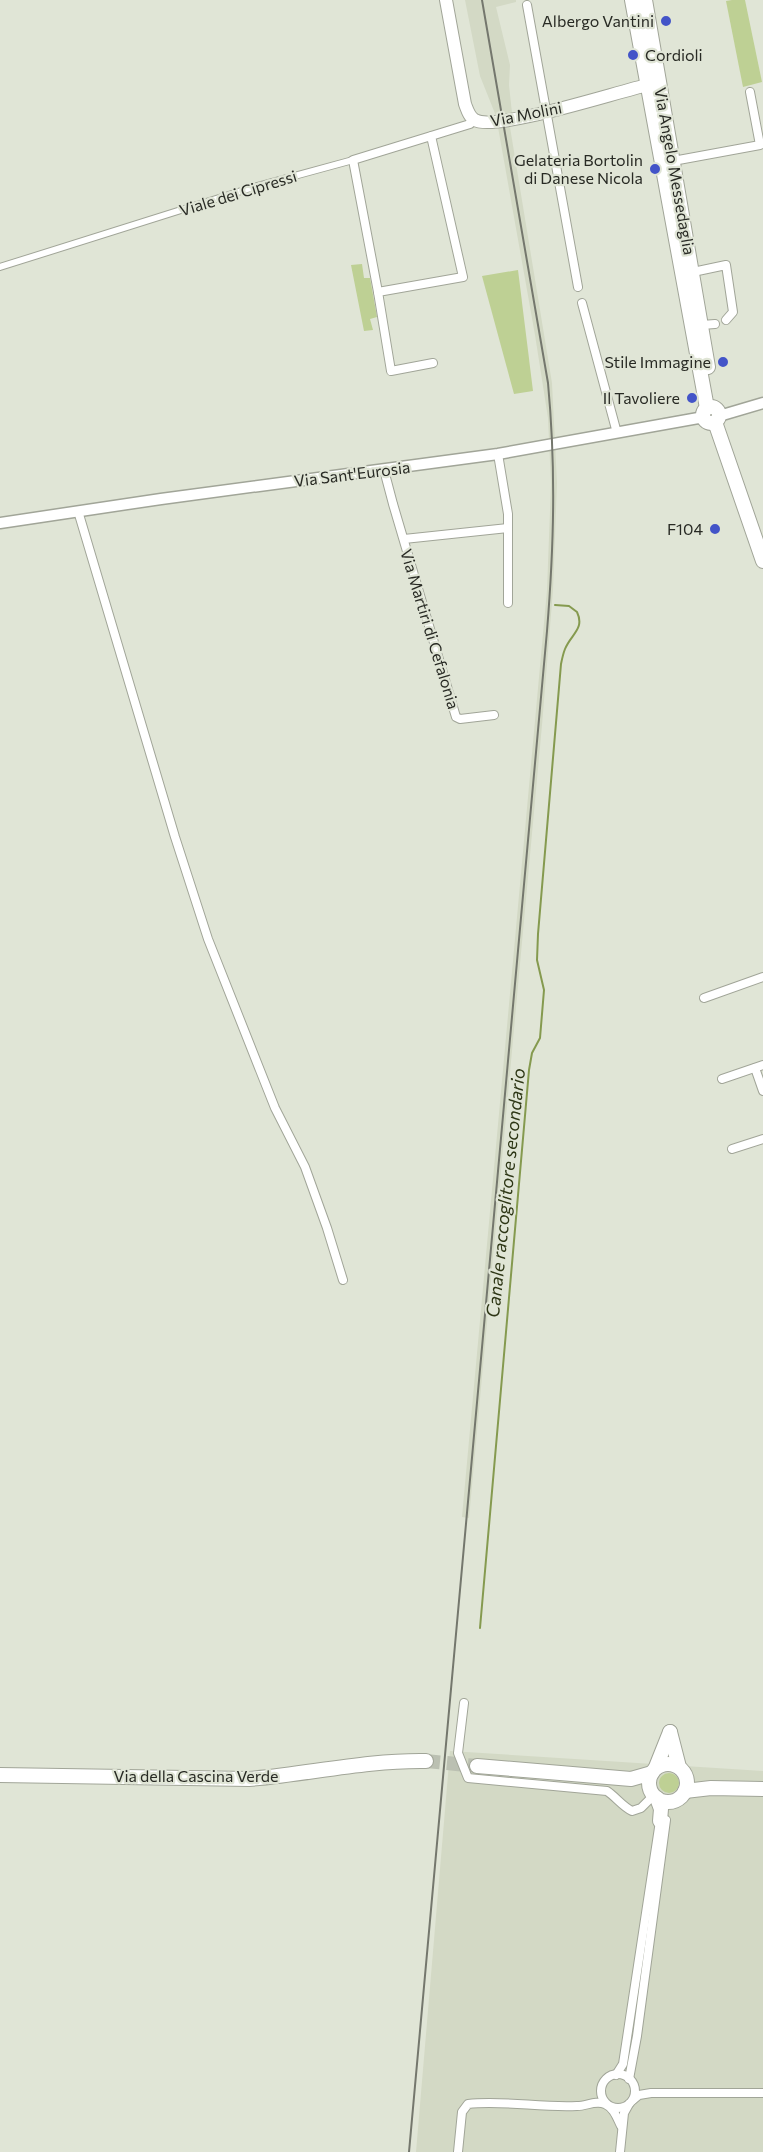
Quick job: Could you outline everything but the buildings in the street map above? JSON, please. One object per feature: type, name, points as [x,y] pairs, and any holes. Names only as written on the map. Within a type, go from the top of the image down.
[{"type":"main road","name":"Via Molini","points":[[446,0],[465,104],[470,116],[475,120],[491,122],[545,112],[648,85]]},
{"type":"main road","name":"Via Angelo Messedaglia","points":[[632,0],[712,414]]},
{"type":"main road","name":"Via Angelo Messedaglia","points":[[645,0],[693,272],[708,325],[712,414]]},
{"type":"main road","points":[[648,85],[654,83],[658,75]]},
{"type":"main road","points":[[712,414],[763,561]]},
{"type":"main road","points":[[670,1732],[684,1778],[663,1820],[661,1809],[649,1784],[670,1732]]},
{"type":"main road","name":"Via della Cascina Verde","points":[[0,1775],[249,1779],[364,1764],[426,1761]]},
{"type":"main road","points":[[477,1766],[631,1779],[663,1764],[674,1764],[684,1778],[711,1788],[763,1789]]},
{"type":"main road","points":[[631,1779],[668,1802],[674,1801]]},
{"type":"street","points":[[527,5],[578,287]]},
{"type":"street","points":[[673,161],[760,145],[750,92]]},
{"type":"street","name":"Viale dei Cipressi","points":[[0,267],[254,187],[353,160],[470,124],[475,120]]},
{"type":"street","points":[[378,292],[463,277],[431,136]]},
{"type":"street","points":[[353,160],[391,371],[433,363]]},
{"type":"street","name":"Via Angelo Messedaglia","points":[[693,272],[726,265],[733,312],[726,320]]},
{"type":"street","points":[[582,303],[617,433]]},
{"type":"street","name":"Via Sant'Eurosia","points":[[0,523],[498,454],[617,433],[763,403]]},
{"type":"street","points":[[498,454],[508,514],[508,603]]},
{"type":"street","name":"Via Martiri di Cefalonia","points":[[384,470],[456,717],[460,719],[494,715]]},
{"type":"street","points":[[78,511],[175,837],[208,939],[275,1108],[305,1167],[343,1280]]},
{"type":"street","name":"Via Martiri di Cefalonia","points":[[404,539],[508,528]]},
{"type":"street","points":[[704,998],[763,977]]},
{"type":"street","points":[[722,1079],[759,1066],[763,1091]]},
{"type":"street","points":[[732,1149],[763,1139]]},
{"type":"street","points":[[464,1703],[458,1753],[468,1778],[607,1791],[632,1811],[641,1808],[654,1794]]},
{"type":"street","points":[[587,2104],[601,2090],[606,2080],[616,2075],[623,2064],[663,1820]]},
{"type":"street","points":[[620,2152],[624,2113],[631,2102],[635,2088],[631,2081],[663,1820]]},
{"type":"street","points":[[616,2075],[631,2081],[641,2090],[651,2093]]},
{"type":"street","points":[[601,2090],[604,2101],[615,2113],[621,2126]]},
{"type":"street","points":[[458,2152],[462,2112],[468,2104],[485,2102],[578,2106],[598,2102],[619,2108],[639,2095],[651,2093],[763,2093]]},
{"type":"shaded area","points":[[465,0],[516,0],[516,2],[496,7],[510,65],[509,85],[512,113],[508,115],[552,383],[557,483],[553,590],[542,725],[469,1518],[462,1517],[547,590],[551,484],[548,418],[535,335],[496,116],[480,76]]},
{"type":"shaded area","points":[[450,1751],[763,1771],[763,2152],[416,2152]]},
{"type":"green space","points":[[745,0],[762,82],[743,87],[726,1]]},
{"type":"green space","points":[[362,264],[364,278],[370,278],[377,317],[370,319],[373,330],[364,331],[351,265]]},
{"type":"green space","points":[[518,270],[533,391],[514,394],[482,276]]},
{"type":"green space","points":[[665,1773],[673,1773],[679,1779],[679,1787],[673,1793],[665,1793],[659,1787],[659,1779]]},
{"type":"waterway","name":"Canale raccoglitore secondario","points":[[480,1628],[529,1070],[532,1053],[540,1038],[544,990],[537,960],[538,934],[561,664],[565,649],[579,623],[577,612],[569,606],[555,605]]},
{"type":"tunnel","points":[[426,1761],[477,1766]]},
{"type":"railway","points":[[409,2152],[547,631],[553,537],[552,446],[548,383],[482,0]]},
{"type":"place","name":"Albergo Vantini","points":[[666,21]]},
{"type":"place","name":"Cordioli","points":[[633,55]]},
{"type":"place","name":"Gelateria Bortolin di Danese Nicola","points":[[655,169]]},
{"type":"place","name":"Stile Immagine","points":[[723,362]]},
{"type":"place","name":"Il Tavoliere","points":[[692,398]]},
{"type":"place","name":"F104","points":[[715,529]]}]
